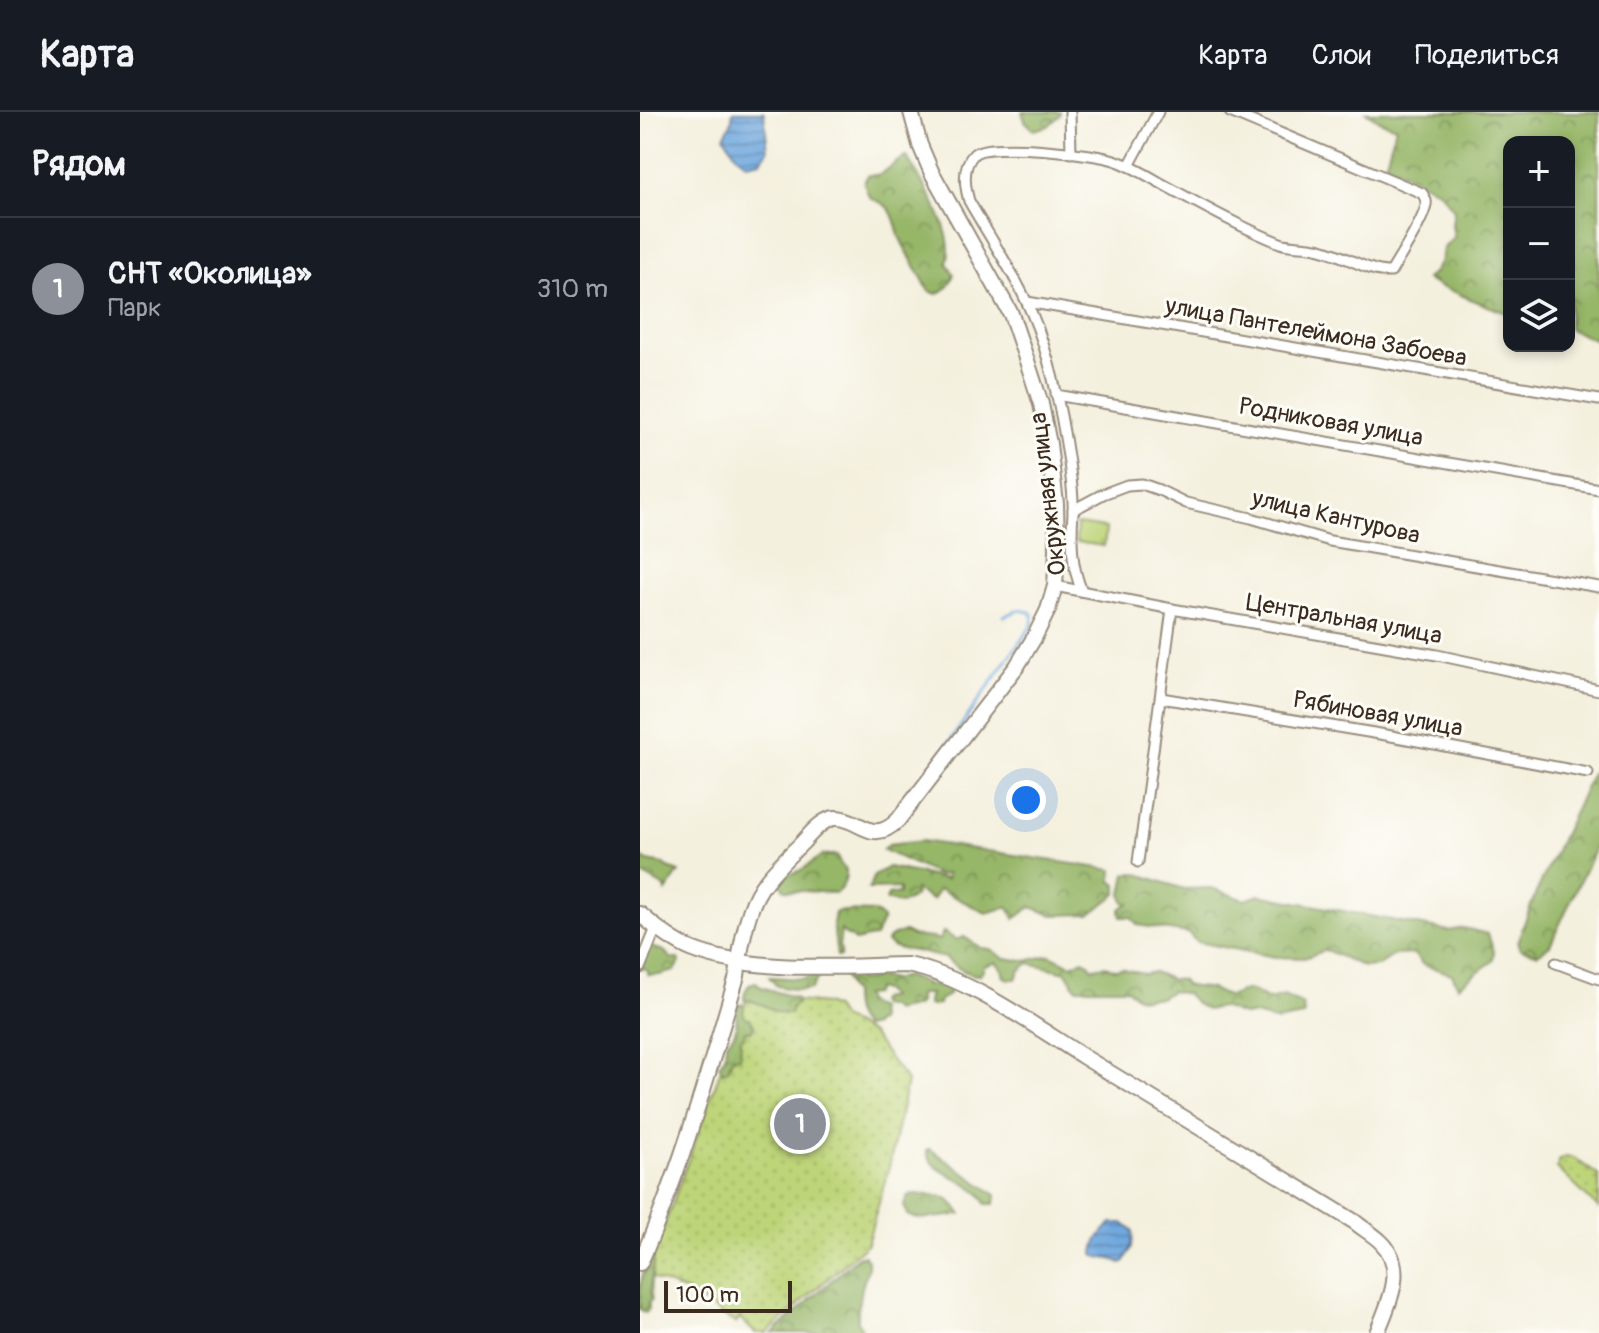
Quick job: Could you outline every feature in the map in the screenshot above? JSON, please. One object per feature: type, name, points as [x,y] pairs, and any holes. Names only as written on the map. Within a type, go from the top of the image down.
[{"type":"street","points":[[640,1263],[687,1145],[737,976],[750,914],[761,889],[825,821],[834,817],[870,831],[891,827],[898,820],[1017,666],[1048,610],[1055,586],[1056,504],[1041,404],[1011,314],[931,171],[911,112]]},
{"type":"street","points":[[1070,112],[1071,153],[1099,155],[1129,166],[1226,219],[1284,244],[1319,248],[1376,270],[1391,272],[1426,206],[1422,193],[1230,112]]},
{"type":"street","points":[[1129,166],[1158,112]]},
{"type":"street","name":"Окружная улица","points":[[1071,153],[1019,148],[982,149],[970,159],[966,185],[969,201],[1027,302],[1045,354],[1069,464],[1073,554],[1082,591]]},
{"type":"street","name":"улица Пантелеймона Забоева","points":[[1027,302],[1599,400]]},
{"type":"street","name":"Родниковая улица","points":[[1056,395],[1599,489]]},
{"type":"street","name":"улица Кантурова","points":[[1073,510],[1103,494],[1127,485],[1142,484],[1186,503],[1330,541],[1599,587]]},
{"type":"street","name":"Центральная улица","points":[[1055,586],[1437,655],[1599,690]]},
{"type":"street","points":[[1138,862],[1172,609]]},
{"type":"street","name":"Рябиновая улица","points":[[1161,698],[1386,735],[1588,773]]},
{"type":"street","points":[[640,914],[656,928],[692,949],[739,961],[795,967],[907,965],[956,981],[1008,1010],[1355,1222],[1379,1240],[1392,1260],[1395,1281],[1393,1295],[1377,1333]]},
{"type":"street","points":[[640,968],[656,928]]},
{"type":"street","points":[[1556,963],[1599,979]]},
{"type":"green space","points":[[1022,112],[1060,112],[1060,115],[1048,126],[1034,130],[1025,121]]},
{"type":"green space","points":[[1366,112],[1599,112],[1599,341],[1575,331],[1575,136],[1503,136],[1503,312],[1426,279],[1434,272],[1441,261],[1443,249],[1454,237],[1454,210],[1440,192],[1385,165],[1396,127]]},
{"type":"green space","points":[[907,157],[937,208],[948,237],[947,263],[954,274],[948,287],[936,294],[928,290],[900,238],[891,211],[871,198],[864,182],[868,175],[884,172]]},
{"type":"green space","points":[[1077,524],[1106,528],[1104,546],[1076,542]]},
{"type":"green space","points":[[1599,759],[1599,840],[1550,945],[1538,954],[1520,949],[1517,942],[1536,893]]},
{"type":"green space","points":[[922,841],[1113,870],[1111,880],[1117,885],[1117,894],[1090,914],[1052,915],[1031,907],[1015,919],[1008,907],[986,913],[939,889],[932,900],[915,890],[915,896],[901,904],[886,900],[888,895],[899,894],[899,888],[869,889],[874,876],[888,867],[946,879],[947,874],[938,875],[883,850],[888,845]]},
{"type":"green space","points":[[823,855],[837,855],[846,870],[844,883],[836,893],[785,890],[780,883],[785,875],[801,870]]},
{"type":"green space","points":[[640,857],[679,872],[666,891],[665,887],[640,873]]},
{"type":"green space","points":[[1135,873],[1184,889],[1212,888],[1245,900],[1259,895],[1449,931],[1464,928],[1488,934],[1494,952],[1493,961],[1458,986],[1452,974],[1423,965],[1414,954],[1394,955],[1378,966],[1364,967],[1326,950],[1304,958],[1275,957],[1197,942],[1188,933],[1138,925],[1131,917],[1121,917],[1120,909],[1129,903],[1124,902],[1122,894],[1126,874]]},
{"type":"green space","points":[[874,912],[883,919],[875,937],[854,941],[841,930],[841,951],[837,957],[833,924],[835,913]]},
{"type":"green space","points":[[904,932],[939,940],[943,932],[955,939],[964,937],[1004,958],[1026,961],[1050,955],[1071,965],[1083,960],[1092,968],[1105,966],[1144,974],[1154,972],[1182,980],[1185,985],[1211,989],[1227,996],[1247,990],[1266,999],[1284,996],[1303,1005],[1304,1016],[1276,1021],[1221,1007],[1207,1010],[1187,994],[1171,991],[1160,998],[1144,998],[1137,997],[1126,988],[1076,988],[1066,972],[1029,963],[1019,971],[1016,979],[1004,977],[996,962],[984,966],[979,975],[975,975],[961,970],[946,958],[899,949],[887,942],[891,936]]},
{"type":"green space","points":[[648,946],[678,959],[680,962],[675,971],[649,975],[646,969],[641,968]]},
{"type":"green space","points":[[810,976],[818,978],[811,989],[797,990],[777,986],[769,977],[804,979]]},
{"type":"green space","points":[[844,976],[858,976],[859,980],[878,976],[892,980],[906,976],[929,985],[944,984],[949,987],[949,995],[939,1004],[930,1006],[927,1004],[930,994],[919,994],[916,1006],[895,1011],[881,1006],[878,1002],[880,999],[890,997],[876,989],[873,994],[863,995],[867,1003],[878,1009],[879,1022],[864,1028],[854,1012],[852,992]]},
{"type":"green space","points":[[756,982],[761,987],[796,998],[797,1003],[790,1014],[744,1000],[747,988]]},
{"type":"green space","points":[[749,992],[834,1008],[840,1017],[871,1034],[907,1081],[889,1167],[867,1244],[767,1333],[755,1333],[740,1318],[735,1323],[687,1292],[646,1276]]},
{"type":"green space","points":[[737,1005],[744,1006],[743,1013],[754,1026],[751,1031],[745,1031],[741,1038],[740,1057],[732,1058],[728,1070],[723,1072],[719,1065],[725,1056],[726,1044],[736,1031]]},
{"type":"green space","points":[[930,1149],[996,1195],[995,1204],[986,1204],[973,1188],[935,1166],[929,1159],[927,1150]]},
{"type":"green space","points":[[1566,1157],[1574,1158],[1599,1176],[1599,1209],[1557,1168],[1559,1161]]},
{"type":"green space","points":[[919,1194],[948,1199],[961,1214],[924,1219],[907,1215],[904,1205],[908,1196]]},
{"type":"green space","points":[[864,1255],[868,1268],[860,1294],[858,1322],[864,1333],[773,1333],[858,1257]]},
{"type":"green space","points":[[650,1256],[653,1257],[652,1300],[646,1313],[640,1309],[641,1287]]},
{"type":"water","points":[[733,112],[764,112],[768,151],[760,161],[747,164],[737,156],[724,136]]},
{"type":"water","points":[[1112,1223],[1123,1223],[1133,1231],[1132,1247],[1121,1263],[1094,1255],[1099,1238]]},
{"type":"waterway","points":[[938,758],[1032,625],[1030,612],[1020,610],[1004,616]]},
{"type":"waterway","points":[[891,816],[904,802]]},
{"type":"place","name":"СНТ «Околица»","points":[[800,1124]]}]
